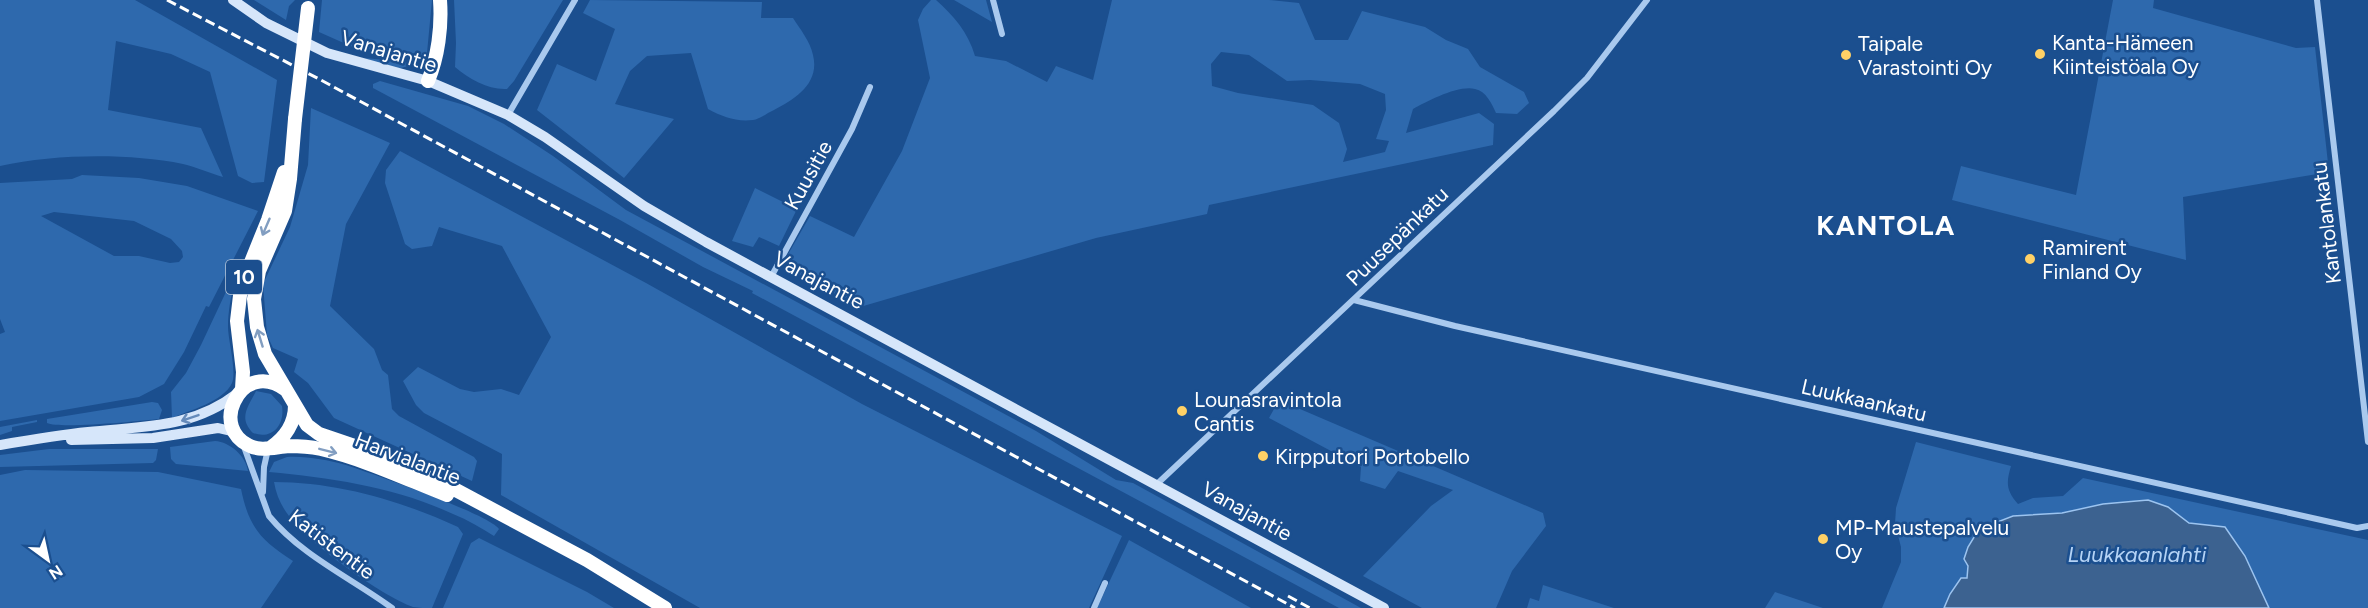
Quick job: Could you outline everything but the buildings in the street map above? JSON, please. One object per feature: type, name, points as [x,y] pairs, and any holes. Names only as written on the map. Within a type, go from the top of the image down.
[{"type":"highway","points":[[428,81],[436,54],[440,0]]},
{"type":"highway","name":"10","points":[[295,403],[270,363],[261,342],[256,327],[254,299],[259,271],[285,211],[308,4]]},
{"type":"highway","name":"10","points":[[270,448],[252,447],[239,439],[233,431],[230,416],[241,390],[243,372],[237,321],[241,287],[278,194],[292,140]]},
{"type":"highway","points":[[241,390],[256,381],[271,383],[286,390]]},
{"type":"highway","points":[[270,448],[287,431],[293,420],[295,403]]},
{"type":"highway","name":"Harvialantie","points":[[295,403],[301,418],[313,431],[407,467],[526,526],[665,608]]},
{"type":"highway","name":"Harvialantie","points":[[270,448],[302,447],[339,454],[526,526]]},
{"type":"street","name":"Vanajantie","points":[[233,0],[266,23],[327,53],[428,81],[508,115],[545,136],[644,206],[1384,608]]},
{"type":"street","points":[[508,115],[574,0]]},
{"type":"street","points":[[993,0],[1002,34]]},
{"type":"street","name":"Puusepänkatu","points":[[1157,484],[1587,78],[1647,0]]},
{"type":"street","name":"Kantolankatu","points":[[2316,0],[2368,442]]},
{"type":"street","name":"Kuusitie","points":[[771,277],[852,129],[870,87]]},
{"type":"street","name":"Luukkaankatu","points":[[1354,300],[1455,326],[2357,528],[2368,526]]},
{"type":"street","points":[[2360,369],[2368,368]]},
{"type":"street","points":[[0,444],[89,432],[169,425],[208,412],[241,390]]},
{"type":"street","points":[[22,441],[153,438],[218,428],[231,431],[239,439]]},
{"type":"street","name":"Katistentie","points":[[239,439],[269,516],[289,538],[392,608]]},
{"type":"street","points":[[263,499],[264,467],[270,448]]},
{"type":"street","points":[[1094,608],[1105,583]]},
{"type":"shaded area","points":[[0,0],[135,0],[277,80],[264,182],[252,183],[238,176],[210,72],[171,54],[116,41],[108,110],[201,128],[223,177],[183,164],[139,158],[68,157],[0,166]]},
{"type":"shaded area","points":[[254,0],[295,0],[289,6],[286,20]]},
{"type":"shaded area","points":[[322,0],[432,0],[427,53],[423,57],[409,53],[355,48],[319,32]]},
{"type":"shaded area","points":[[454,0],[563,0],[514,81],[507,89],[500,89],[479,83],[455,67]]},
{"type":"shaded area","points":[[590,0],[762,2],[761,18],[793,18],[812,50],[813,74],[810,82],[790,101],[753,120],[735,120],[708,109],[691,53],[647,56],[630,71],[615,104],[674,119],[624,178],[537,110],[557,64],[596,81],[615,29],[583,13]]},
{"type":"shaded area","points":[[931,0],[936,0],[960,25],[975,56],[1006,61],[1047,82],[1056,66],[1093,80],[1112,0],[1269,0],[1299,3],[1315,40],[1348,40],[1362,11],[1425,27],[1446,40],[1468,49],[1480,67],[1524,92],[1529,103],[1517,114],[1496,113],[1488,98],[1479,90],[1468,88],[1452,91],[1413,109],[1406,133],[1479,113],[1494,124],[1493,145],[1209,205],[1207,214],[1096,238],[860,307],[784,267],[783,263],[810,216],[854,237],[902,151],[930,78],[918,20],[923,9]],"holes":[[[1221,52],[1249,55],[1287,81],[1310,80],[1360,84],[1385,94],[1386,110],[1376,139],[1389,141],[1385,152],[1343,162],[1347,149],[1339,123],[1313,105],[1238,93],[1212,86],[1211,64]]]},
{"type":"shaded area","points":[[954,0],[986,0],[992,22]]},
{"type":"shaded area","points":[[2113,0],[2154,0],[2153,8],[2296,48],[2315,47],[2329,172],[2183,197],[2186,260],[1952,200],[1961,166],[2076,195]]},
{"type":"shaded area","points":[[365,58],[413,63],[402,68],[395,68]]},
{"type":"shaded area","points":[[380,81],[468,106],[504,124],[553,156],[626,210],[1036,431],[1116,480],[1133,483],[1361,608],[1339,608],[752,293],[753,291],[703,267],[373,88],[373,84]]},
{"type":"shaded area","points":[[311,108],[390,143],[346,224],[330,306],[374,349],[382,370],[388,375],[392,409],[399,416],[474,457],[477,461],[472,481],[334,418],[308,383],[294,372],[298,359],[273,348],[267,335],[263,284],[290,227],[308,165]]},
{"type":"shaded area","points":[[400,151],[646,283],[862,404],[1122,536],[1089,608],[700,608],[501,495],[502,454],[424,413],[416,405],[403,381],[418,367],[460,389],[474,392],[501,389],[519,395],[551,337],[502,246],[439,227],[432,246],[412,249],[405,244],[385,183],[386,170]]},
{"type":"shaded area","points":[[82,175],[139,178],[187,186],[258,211],[209,307],[206,306],[184,352],[164,384],[139,397],[0,421],[0,334],[5,332],[0,319],[0,183],[72,179]],"holes":[[[54,212],[134,221],[171,239],[182,251],[183,257],[179,262],[170,263],[139,256],[114,256],[41,216]]]},
{"type":"shaded area","points":[[755,188],[797,209],[779,246],[759,237],[753,247],[732,241]]},
{"type":"shaded area","points":[[232,279],[235,280],[228,327],[233,371],[232,383],[228,390],[214,400],[172,418],[171,392],[186,373]]},
{"type":"shaded area","points":[[256,391],[271,394],[282,406],[279,425],[271,433],[260,435],[248,428],[246,412]]},
{"type":"shaded area","points":[[1279,400],[1543,513],[1546,526],[1512,571],[1496,608],[1422,608],[1363,576],[1431,506],[1453,490],[1398,471],[1385,489],[1360,481],[1361,467],[1269,418]]},
{"type":"shaded area","points":[[152,402],[158,403],[162,410],[159,419],[83,425],[47,423],[47,419]]},
{"type":"shaded area","points":[[37,420],[37,422],[12,427],[12,431],[0,435],[0,427]]},
{"type":"shaded area","points":[[215,441],[232,447],[241,455],[248,471],[176,464],[171,459],[170,447]]},
{"type":"shaded area","points":[[1916,442],[2011,466],[2008,486],[2018,504],[2033,498],[2063,496],[2083,478],[2368,540],[2368,608],[2269,608],[2245,556],[2225,527],[2189,523],[2168,507],[2147,500],[2103,504],[2062,513],[2013,516],[1968,566],[1967,578],[1950,594],[1944,608],[1882,608],[1901,562],[1901,547],[1895,524],[1896,508]]},
{"type":"shaded area","points":[[49,449],[158,449],[156,460],[153,463],[0,467],[0,455]]},
{"type":"shaded area","points":[[287,457],[324,460],[359,469],[453,504],[491,522],[499,529],[494,536],[464,519],[386,490],[316,477],[269,472],[274,462]]},
{"type":"shaded area","points":[[25,470],[158,472],[241,489],[248,514],[258,532],[272,546],[293,561],[261,608],[0,608],[0,475]]},
{"type":"shaded area","points":[[274,482],[345,489],[392,501],[458,527],[463,534],[432,608],[413,607],[400,601],[346,568],[328,554],[289,516],[279,500]]},
{"type":"shaded area","points":[[479,538],[614,608],[443,608],[471,543]]},
{"type":"shaded area","points":[[1129,540],[1251,608],[1097,608]]},
{"type":"shaded area","points":[[1543,585],[1614,608],[1527,608],[1530,598],[1539,601]]},
{"type":"shaded area","points":[[1775,592],[1823,608],[1765,608]]},
{"type":"water","name":"Luukkaanlahti","points":[[2148,500],[2168,507],[2189,523],[2225,527],[2245,556],[2269,608],[1944,608],[1961,578],[1967,578],[1968,566],[1964,559],[1979,529],[2013,516],[2062,513],[2103,504]]},
{"type":"railway","points":[[167,0],[319,79],[1295,608]]},
{"type":"railway","points":[[1288,596],[1310,608]]},
{"type":"place","name":"Kanta-Hämeen Kiinteistöala Oy","points":[[2040,54]]},
{"type":"place","name":"Taipale Varastointi Oy","points":[[1846,55]]},
{"type":"place","name":"Ramirent Finland Oy","points":[[2030,259]]},
{"type":"place","name":"Lounasravintola Cantis","points":[[1182,411]]},
{"type":"place","name":"Kirpputori Portobello","points":[[1263,456]]},
{"type":"place","name":"MP-Maustepalvelu Oy","points":[[1823,539]]},
{"type":"district","name":"KANTOLA","points":[[1886,225]]}]
